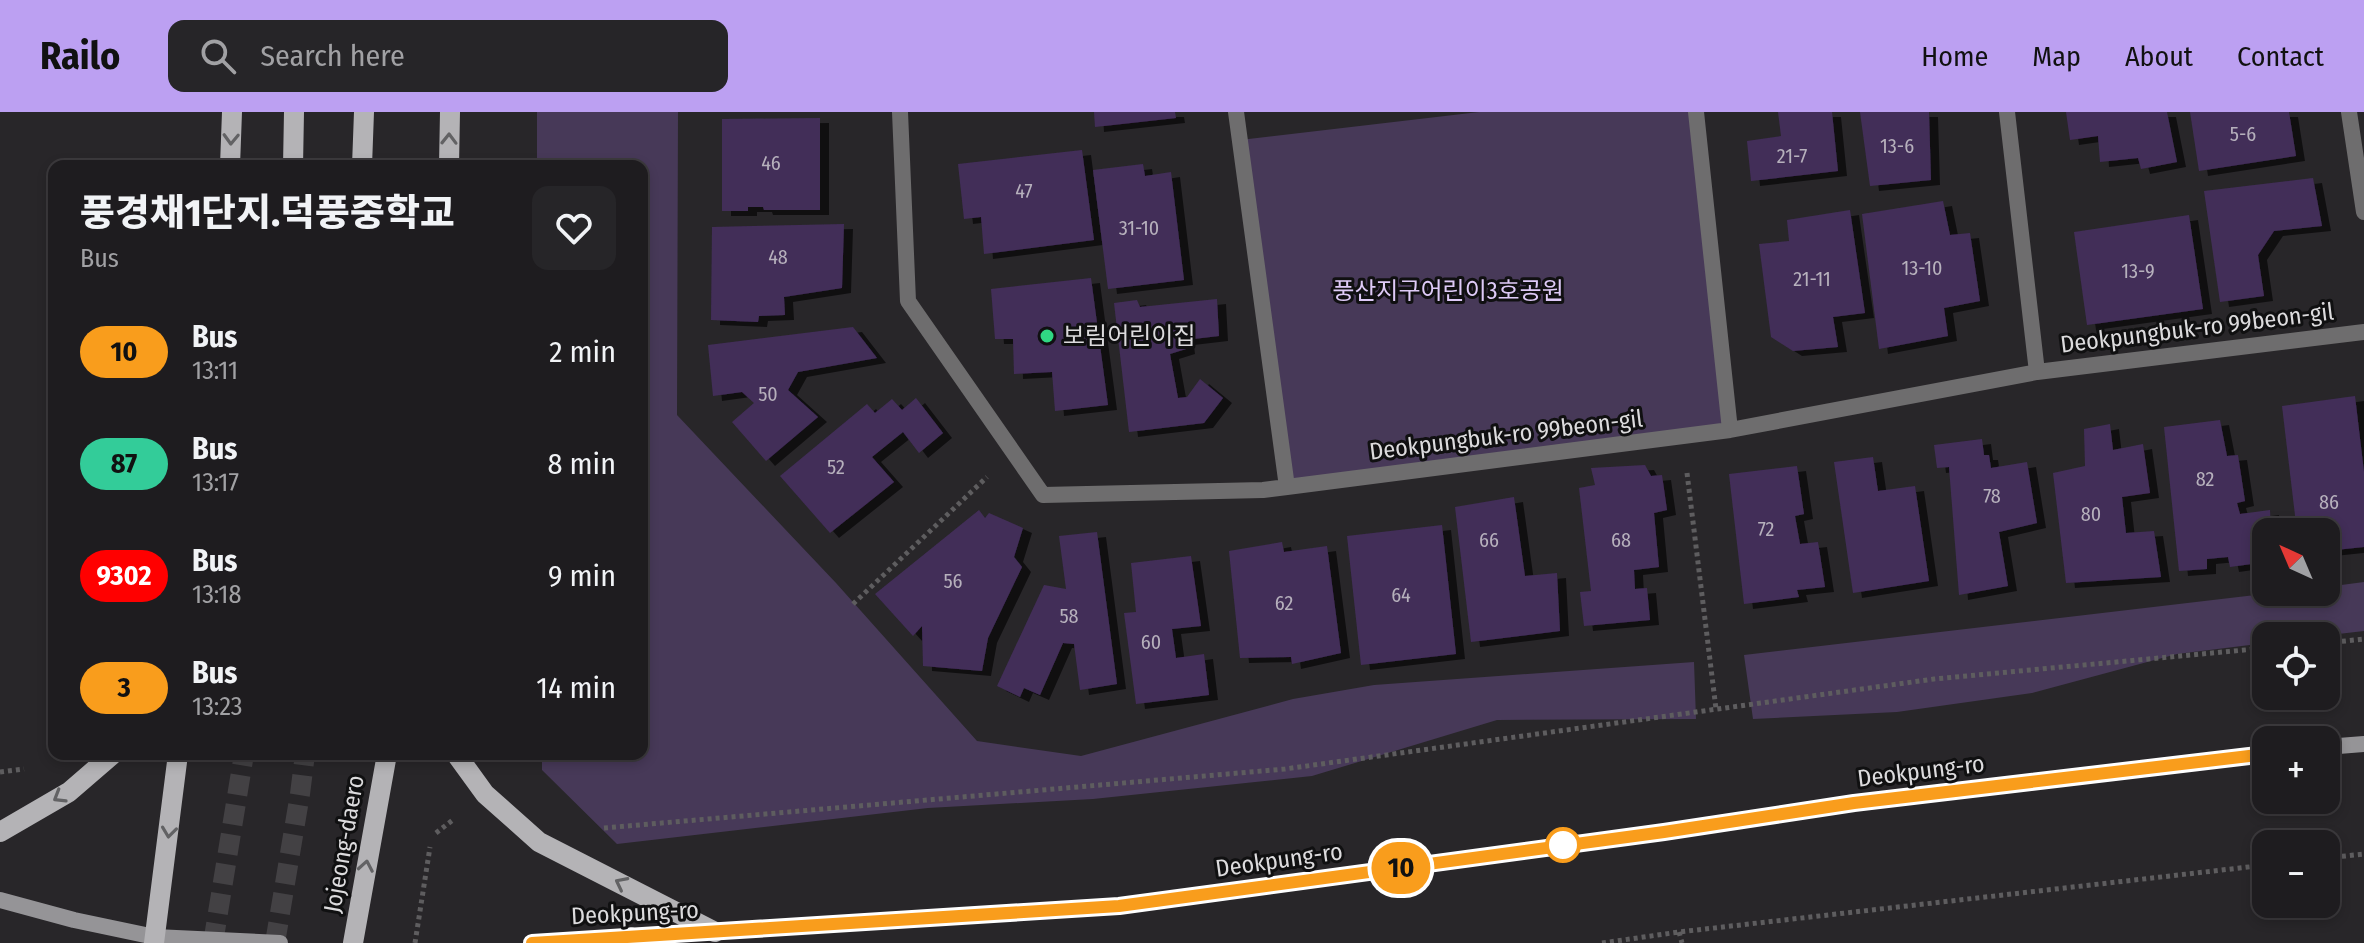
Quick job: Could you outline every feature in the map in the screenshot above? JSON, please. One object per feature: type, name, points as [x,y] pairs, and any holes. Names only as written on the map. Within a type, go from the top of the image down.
[{"type":"main road","points":[[230,160],[232,112]]},
{"type":"main road","points":[[293,160],[294,112]]},
{"type":"main road","points":[[362,160],[364,112]]},
{"type":"main road","points":[[449,160],[450,112]]},
{"type":"main road","points":[[2340,746],[2364,744]]},
{"type":"main road","name":"Deokpung-ro","points":[[533,943],[626,940],[1119,906],[1854,803],[2252,756]]},
{"type":"main road","points":[[0,832],[69,792],[106,760]]},
{"type":"main road","points":[[155,940],[177,760]]},
{"type":"main road","name":"Jojeong-daero","points":[[353,943],[386,760]]},
{"type":"main road","points":[[460,760],[485,794],[539,842],[715,932]]},
{"type":"main road","points":[[0,900],[155,940],[280,943]]},
{"type":"lane","name":"Deokpungbuk-ro 99beon-gil","points":[[900,112],[908,301],[1043,495],[1263,490],[1730,430],[2037,372],[2364,332]]},
{"type":"lane","points":[[1236,112],[1287,487]]},
{"type":"lane","points":[[1696,112],[1730,430]]},
{"type":"lane","name":"Deokpungbuk-ro 99beon-gil","points":[[2007,112],[2037,372]]},
{"type":"lane","points":[[2349,112],[2364,212]]},
{"type":"path","points":[[853,604],[1013,452]]},
{"type":"path","points":[[1686,472],[1716,709]]},
{"type":"path","points":[[2340,642],[2364,639]]},
{"type":"path","points":[[595,826],[610,829],[1285,769],[1934,679],[2252,649]]},
{"type":"path","points":[[415,943],[430,847]]},
{"type":"path","points":[[2340,857],[2364,854]]},
{"type":"path","points":[[1602,943],[2252,867]]},
{"type":"path","points":[[1679,932],[1682,943]]},
{"type":"green space","points":[[537,112],[678,112],[677,415],[836,583],[977,741],[1081,756],[1293,699],[1374,685],[1694,662],[1696,719],[1497,720],[1312,776],[1093,799],[928,808],[617,844],[542,770],[542,760],[648,760],[648,160],[537,160]]},
{"type":"green space","name":"풍산지구어린이3호공원","points":[[1479,112],[1696,112],[1730,430],[1287,487],[1240,140]]},
{"type":"green space","points":[[2364,582],[2364,631],[2340,634],[2340,622],[2252,622],[2252,645],[2177,654],[2032,693],[1897,712],[1753,719],[1744,655],[2252,595],[2252,606],[2340,606],[2340,585]]},
{"type":"building","points":[[1094,112],[1175,112],[1176,118],[1095,127]]},
{"type":"building","points":[[1778,112],[1832,112],[1838,171],[1751,181],[1747,141],[1781,136]]},
{"type":"building","points":[[1860,112],[1929,112],[1931,180],[1870,186]]},
{"type":"building","points":[[2066,112],[2167,112],[2177,162],[2141,169],[2138,158],[2100,162],[2098,136],[2070,140]]},
{"type":"building","points":[[2190,112],[2289,112],[2296,156],[2199,171]]},
{"type":"building","points":[[820,118],[820,210],[748,207],[748,211],[722,211],[722,119]]},
{"type":"building","points":[[1082,150],[1094,240],[984,254],[981,217],[964,219],[958,164]]},
{"type":"building","points":[[1143,164],[1145,176],[1171,172],[1184,280],[1108,289],[1093,170]]},
{"type":"building","points":[[2313,178],[2322,226],[2274,231],[2258,255],[2264,296],[2220,302],[2204,191]]},
{"type":"building","points":[[1943,201],[1950,235],[1970,233],[1980,301],[1944,308],[1948,336],[1879,349],[1862,214]]},
{"type":"building","points":[[1850,210],[1865,313],[1833,317],[1838,347],[1793,351],[1771,337],[1759,244],[1789,241],[1787,220]]},
{"type":"building","points":[[2189,215],[2203,309],[2087,325],[2074,232]]},
{"type":"building","points":[[844,224],[842,288],[784,297],[785,315],[759,316],[758,322],[711,320],[712,227]]},
{"type":"building","points":[[1091,278],[1108,405],[1055,411],[1052,372],[1014,374],[1013,339],[995,339],[991,289]]},
{"type":"building","points":[[1217,299],[1219,336],[1185,340],[1186,349],[1170,354],[1178,398],[1187,397],[1200,379],[1223,398],[1204,423],[1129,432],[1114,303],[1137,300],[1140,307]]},
{"type":"building","points":[[853,327],[877,358],[798,372],[788,390],[818,417],[766,461],[732,422],[754,403],[742,392],[713,396],[708,345]]},
{"type":"building","points":[[2355,396],[2364,472],[2364,547],[2340,550],[2340,518],[2295,518],[2282,406]]},
{"type":"building","points":[[916,398],[943,433],[919,453],[903,432],[872,457],[894,482],[830,533],[780,476],[867,404],[875,413],[892,399],[902,410]]},
{"type":"building","points":[[2220,420],[2227,456],[2238,455],[2245,501],[2237,503],[2240,514],[2270,510],[2270,518],[2252,518],[2252,564],[2230,567],[2228,557],[2207,559],[2207,569],[2179,571],[2164,427]]},
{"type":"building","points":[[2110,424],[2113,450],[2143,444],[2150,493],[2122,497],[2126,533],[2154,531],[2161,577],[2066,583],[2053,473],[2085,466],[2084,429]]},
{"type":"building","points":[[1982,439],[1984,455],[1989,455],[1991,468],[2027,462],[2037,523],[1999,532],[2008,586],[1959,595],[1949,467],[1937,468],[1934,445]]},
{"type":"building","points":[[1873,457],[1878,491],[1915,486],[1929,581],[1853,593],[1834,462]]},
{"type":"building","points":[[1645,465],[1651,476],[1662,475],[1667,510],[1654,513],[1659,567],[1634,570],[1635,589],[1647,588],[1650,620],[1584,626],[1580,592],[1591,591],[1579,488],[1595,485],[1591,468]]},
{"type":"building","points":[[1797,466],[1804,514],[1795,516],[1800,544],[1818,542],[1825,587],[1797,590],[1799,597],[1744,604],[1729,474]]},
{"type":"building","points":[[1514,497],[1525,576],[1557,573],[1560,631],[1471,642],[1455,507]]},
{"type":"building","points":[[979,510],[985,518],[989,513],[1023,528],[1014,557],[1022,567],[988,638],[982,671],[923,666],[922,626],[913,636],[875,594]]},
{"type":"building","points":[[1442,525],[1456,654],[1361,665],[1347,536]]},
{"type":"building","points":[[1097,532],[1117,684],[1080,690],[1074,644],[1063,643],[1040,695],[1024,688],[1020,697],[997,686],[1044,585],[1066,589],[1059,536]]},
{"type":"building","points":[[1282,542],[1284,552],[1327,546],[1341,653],[1292,664],[1291,657],[1240,658],[1229,551]]},
{"type":"building","points":[[1191,556],[1201,626],[1172,629],[1176,658],[1204,654],[1209,695],[1136,704],[1124,613],[1136,612],[1131,563]]},
{"type":"tunnel","points":[[213,943],[243,760]]},
{"type":"tunnel","points":[[275,943],[304,760]]},
{"type":"bus line","name":"10","points":[[532,943],[1119,906],[1854,803],[2252,756]]},
{"type":"place","name":"보림어린이집","points":[[1047,336]]}]
